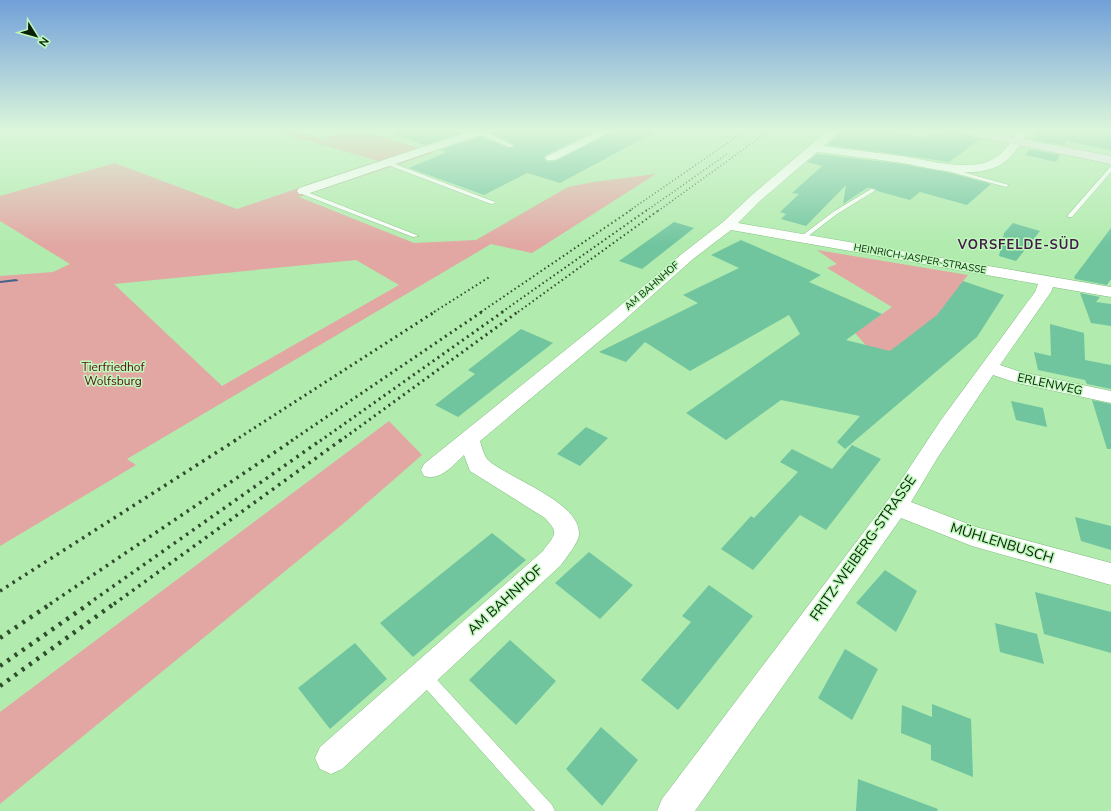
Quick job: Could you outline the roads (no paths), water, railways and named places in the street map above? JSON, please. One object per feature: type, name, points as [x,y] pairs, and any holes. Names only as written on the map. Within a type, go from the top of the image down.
[{"type":"street","points":[[303,191],[369,169]]},
{"type":"street","name":"AM BAHNHOF","points":[[432,470],[688,256],[728,225],[789,169]]},
{"type":"street","name":"HEINRICH-JASPER-STRASSE","points":[[728,225],[801,239],[1111,292]]},
{"type":"street","name":"FRITZ-WEIBERG-STRASSE","points":[[674,811],[896,506],[924,458],[1043,292],[1047,282]]},
{"type":"street","name":"ERLENWEG","points":[[989,368],[1017,377],[1111,397]]},
{"type":"street","name":"AM BAHNHOF","points":[[331,758],[552,558],[567,535],[566,525],[553,511],[478,465],[469,439]]},
{"type":"street","name":"MÜHLENBUSCH","points":[[896,506],[972,536],[1111,574]]},
{"type":"lane","points":[[402,169],[493,203]]},
{"type":"lane","points":[[952,169],[953,171],[1006,185]]},
{"type":"lane","points":[[1070,216],[1110,169]]},
{"type":"lane","points":[[801,239],[835,213],[873,190]]},
{"type":"lane","points":[[303,191],[304,194],[415,236]]},
{"type":"lane","points":[[423,675],[546,811]]},
{"type":"waterway","points":[[0,282],[16,280]]},
{"type":"railway","points":[[629,211],[690,169]]},
{"type":"railway","points":[[646,211],[706,169]]},
{"type":"railway","points":[[658,211],[716,169]]},
{"type":"railway","points":[[481,312],[631,210]]},
{"type":"railway","points":[[502,312],[647,210]]},
{"type":"railway","points":[[518,312],[659,210]]},
{"type":"railway","points":[[434,312],[491,276]]},
{"type":"railway","points":[[234,441],[436,311]]},
{"type":"railway","points":[[291,441],[483,311]]},
{"type":"railway","points":[[320,441],[504,311]]},
{"type":"railway","points":[[340,441],[519,311]]},
{"type":"railway","points":[[0,591],[236,440]]},
{"type":"railway","points":[[50,604],[293,440]]},
{"type":"railway","points":[[88,604],[321,440]]},
{"type":"railway","points":[[114,604],[341,440]]},
{"type":"railway","points":[[0,638],[52,603]]},
{"type":"railway","points":[[0,666],[90,603]]},
{"type":"railway","points":[[0,686],[115,603]]},
{"type":"district","name":"VORSFELDE-SÜD","points":[[1019,245]]},
{"type":"park label","name":"Tierfriedhof Wolfsburg","points":[[113,374]]}]
